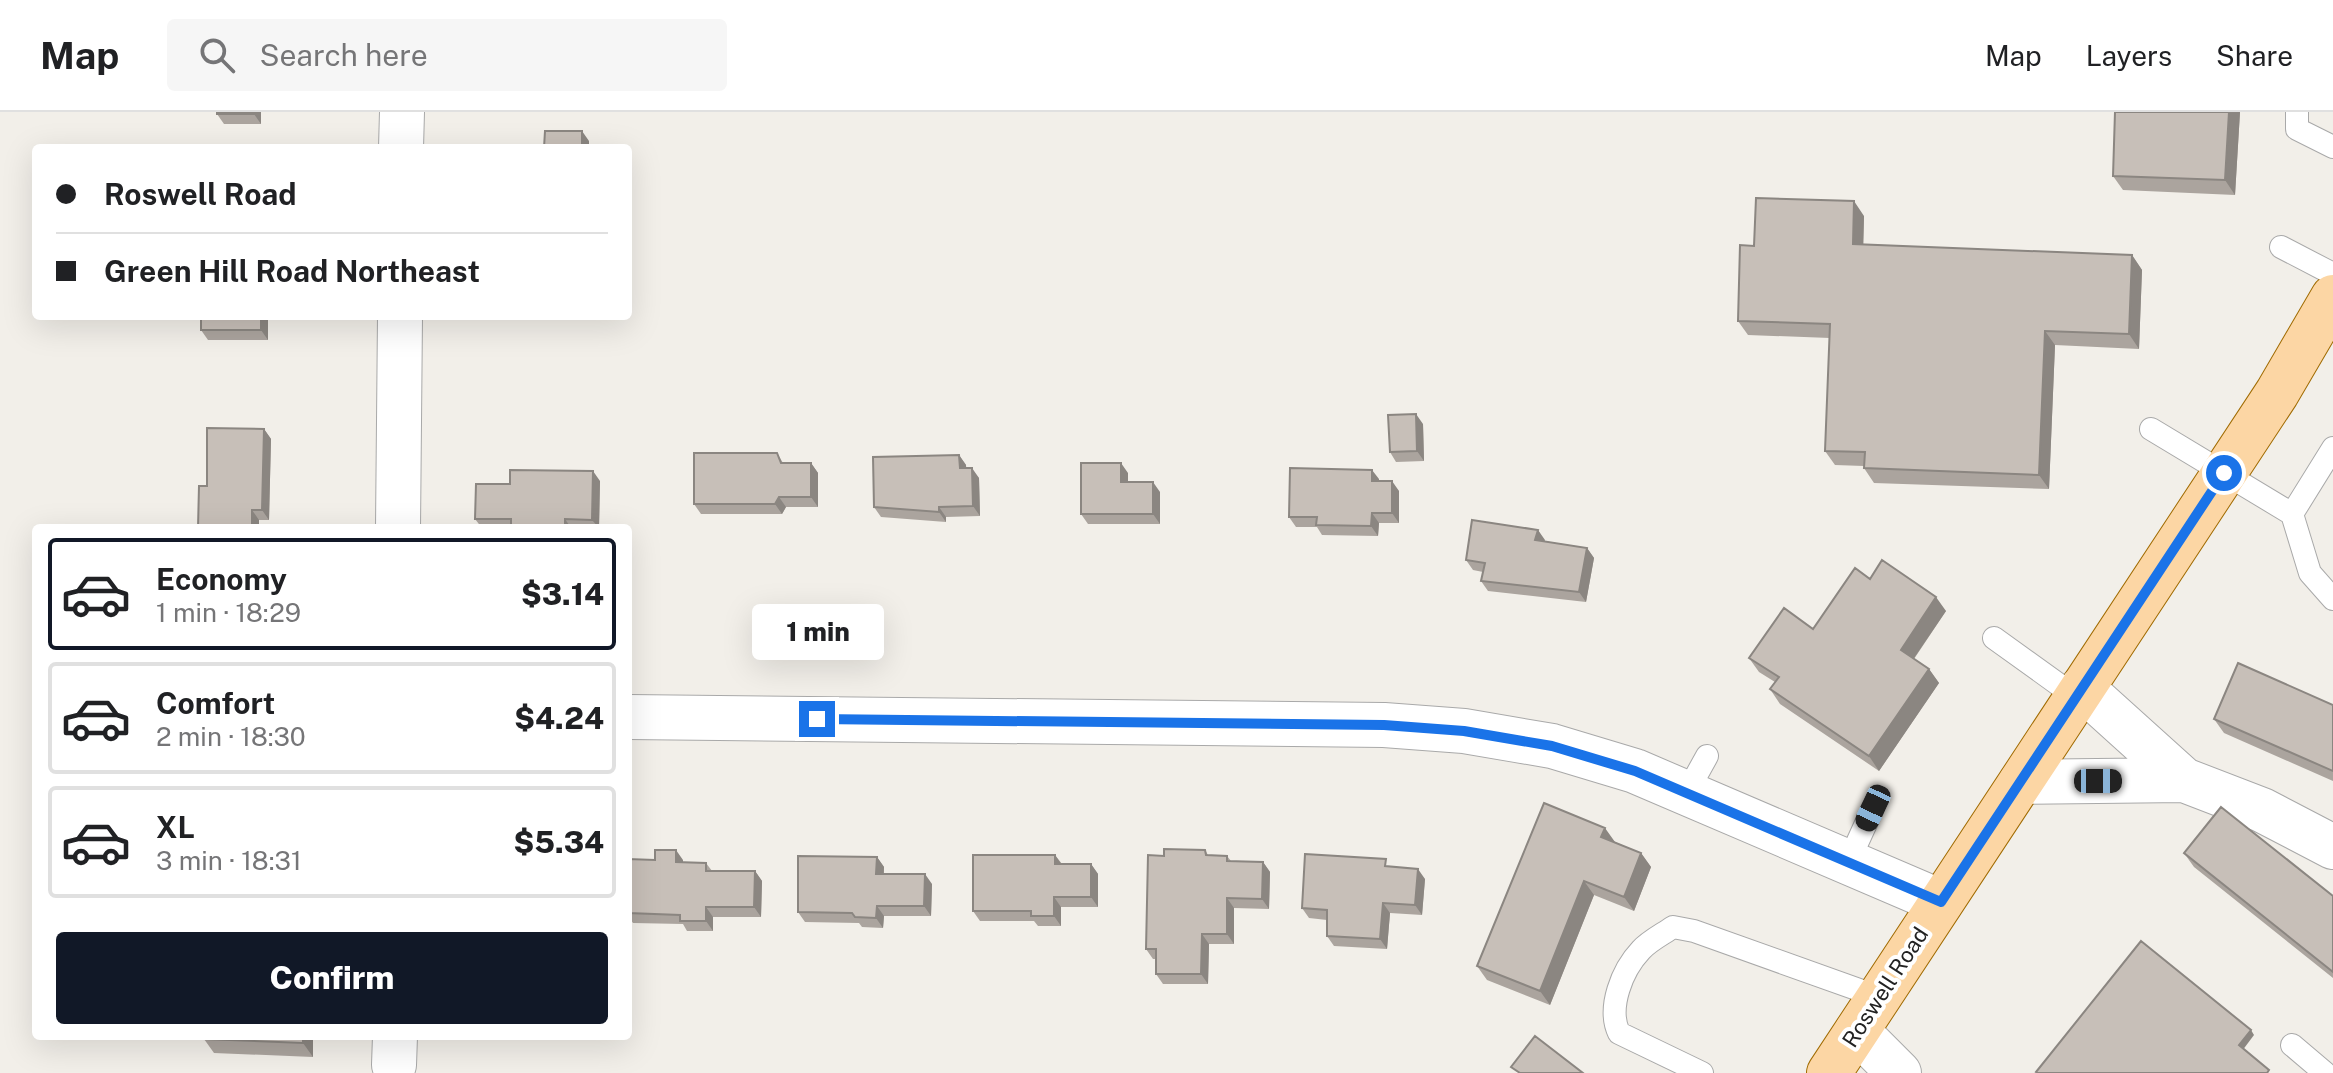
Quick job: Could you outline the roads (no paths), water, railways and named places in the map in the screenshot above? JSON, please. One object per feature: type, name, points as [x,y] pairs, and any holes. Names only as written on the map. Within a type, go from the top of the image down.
[{"type":"main road","name":"Roswell Road","points":[[1829,1073],[2277,393],[2333,297]]},
{"type":"street","points":[[401,144],[402,112]]},
{"type":"street","points":[[398,524],[400,320]]},
{"type":"street","points":[[2079,693],[2184,780],[2262,810],[2333,847]]},
{"type":"street","points":[[632,717],[1384,725],[1437,729],[1552,746],[1635,771],[1696,775],[1848,863],[1941,902]]},
{"type":"street","points":[[2021,782],[2184,780]]},
{"type":"street","points":[[1868,1014],[1899,1073]]},
{"type":"lane","points":[[2297,112],[2297,129],[2333,147]]},
{"type":"lane","points":[[2281,247],[2333,274]]},
{"type":"lane","points":[[2151,429],[2292,514],[2310,573],[2333,599]]},
{"type":"lane","points":[[2292,514],[2333,448]]},
{"type":"lane","points":[[1994,638],[2079,693]]},
{"type":"lane","points":[[1848,863],[1873,808]]},
{"type":"lane","points":[[1702,1073],[1619,1033],[1612,1018],[1623,978],[1641,949],[1673,927],[1694,931],[1868,1014]]},
{"type":"lane","points":[[2292,1045],[2325,1073]]}]
